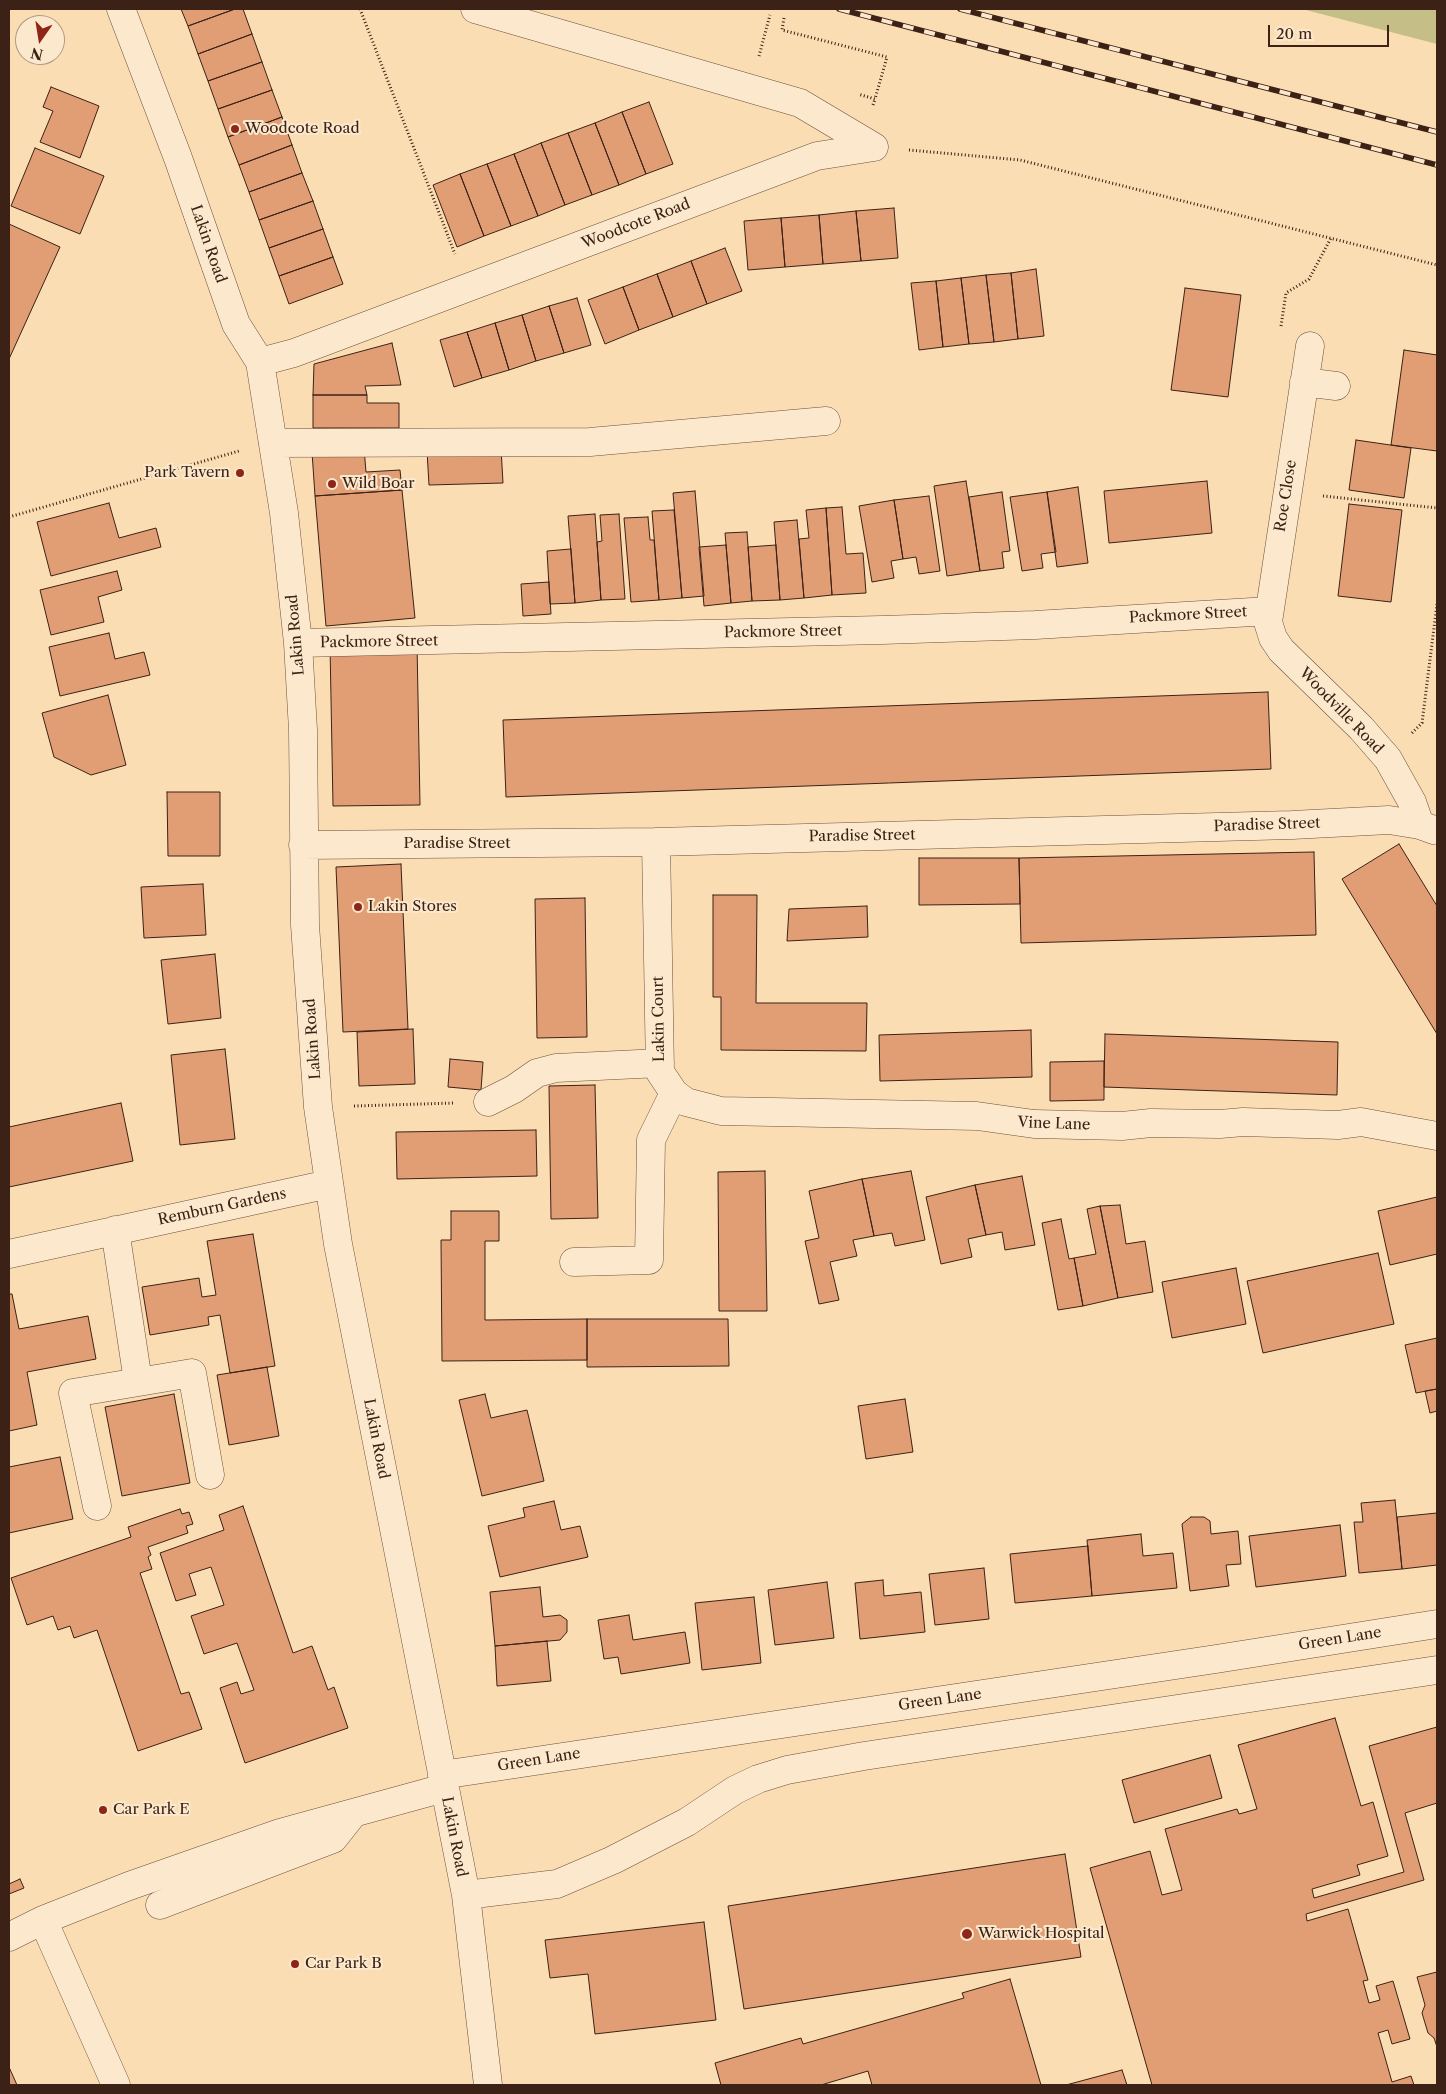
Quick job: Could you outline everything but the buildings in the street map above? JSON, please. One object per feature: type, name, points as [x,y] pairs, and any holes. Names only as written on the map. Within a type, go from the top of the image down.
[{"type":"street","name":"Lakin Road","points":[[121,9],[178,158],[236,324],[260,362],[284,513],[298,643],[303,730],[305,925],[318,1107],[338,1244],[466,1896],[488,2085]]},
{"type":"street","points":[[475,9],[800,103],[874,146]]},
{"type":"street","name":"Woodcote Road","points":[[260,362],[294,353],[817,156],[874,146]]},
{"type":"street","name":"Roe Close","points":[[1269,611],[1310,346]]},
{"type":"street","points":[[1304,382],[1336,386]]},
{"type":"street","points":[[273,443],[590,442],[826,421]]},
{"type":"street","name":"Packmore Street","points":[[298,643],[901,630],[1035,625],[1269,611]]},
{"type":"street","name":"Woodville Road","points":[[1269,611],[1268,622],[1281,650],[1361,728],[1388,759],[1429,828]]},
{"type":"street","name":"Paradise Street","points":[[303,845],[656,842],[1292,825],[1389,820],[1429,828]]},
{"type":"street","name":"Lakin Court","points":[[656,842],[660,1072],[674,1093]]},
{"type":"street","points":[[488,1102],[514,1089],[537,1073],[556,1068],[660,1063]]},
{"type":"street","points":[[574,1262],[649,1260],[651,1140],[674,1093]]},
{"type":"street","name":"Vine Lane","points":[[674,1093],[686,1102],[721,1111],[977,1116],[1034,1124],[1093,1125],[1243,1122],[1338,1125],[1361,1122],[1437,1136]]},
{"type":"street","name":"Remburn Gardens","points":[[9,1254],[329,1184]]},
{"type":"street","points":[[115,1230],[138,1381]]},
{"type":"street","points":[[97,1506],[73,1394],[138,1381],[192,1373],[210,1475]]},
{"type":"street","name":"Green Lane","points":[[9,1937],[43,1920],[129,1886],[280,1833],[352,1815],[391,1802],[443,1781],[1437,1624]]},
{"type":"street","points":[[466,1896],[557,1884],[613,1860],[687,1822],[736,1790],[758,1779],[787,1770],[864,1756],[1437,1670]]},
{"type":"street","points":[[160,1905],[333,1839],[352,1815]]},
{"type":"street","points":[[43,1920],[116,2085]]},
{"type":"path","points":[[360,9],[468,288]]},
{"type":"path","points":[[784,18],[782,30],[887,56]]},
{"type":"path","points":[[874,146],[1020,160],[1437,265]]},
{"type":"path","points":[[1310,346],[1278,342],[1286,293],[1309,279],[1331,238]]},
{"type":"path","points":[[9,517],[273,443]]},
{"type":"path","points":[[1287,493],[1437,508]]},
{"type":"path","points":[[1388,759],[1422,723],[1437,604]]},
{"type":"path","points":[[318,1107],[488,1102]]},
{"type":"shaded area","points":[[1302,9],[1437,9],[1437,44]]},
{"type":"railway","points":[[839,9],[1437,165]]},
{"type":"railway","points":[[960,9],[1437,132]]},
{"type":"place","name":"Woodcote Road","points":[[235,129]]},
{"type":"place","name":"Park Tavern","points":[[240,473]]},
{"type":"place","name":"Wild Boar","points":[[332,484]]},
{"type":"place","name":"Lakin Stores","points":[[358,907]]},
{"type":"place","name":"Car Park E","points":[[103,1810]]},
{"type":"place","name":"Warwick Hospital","points":[[967,1934]]},
{"type":"place","name":"Car Park B","points":[[295,1964]]}]
